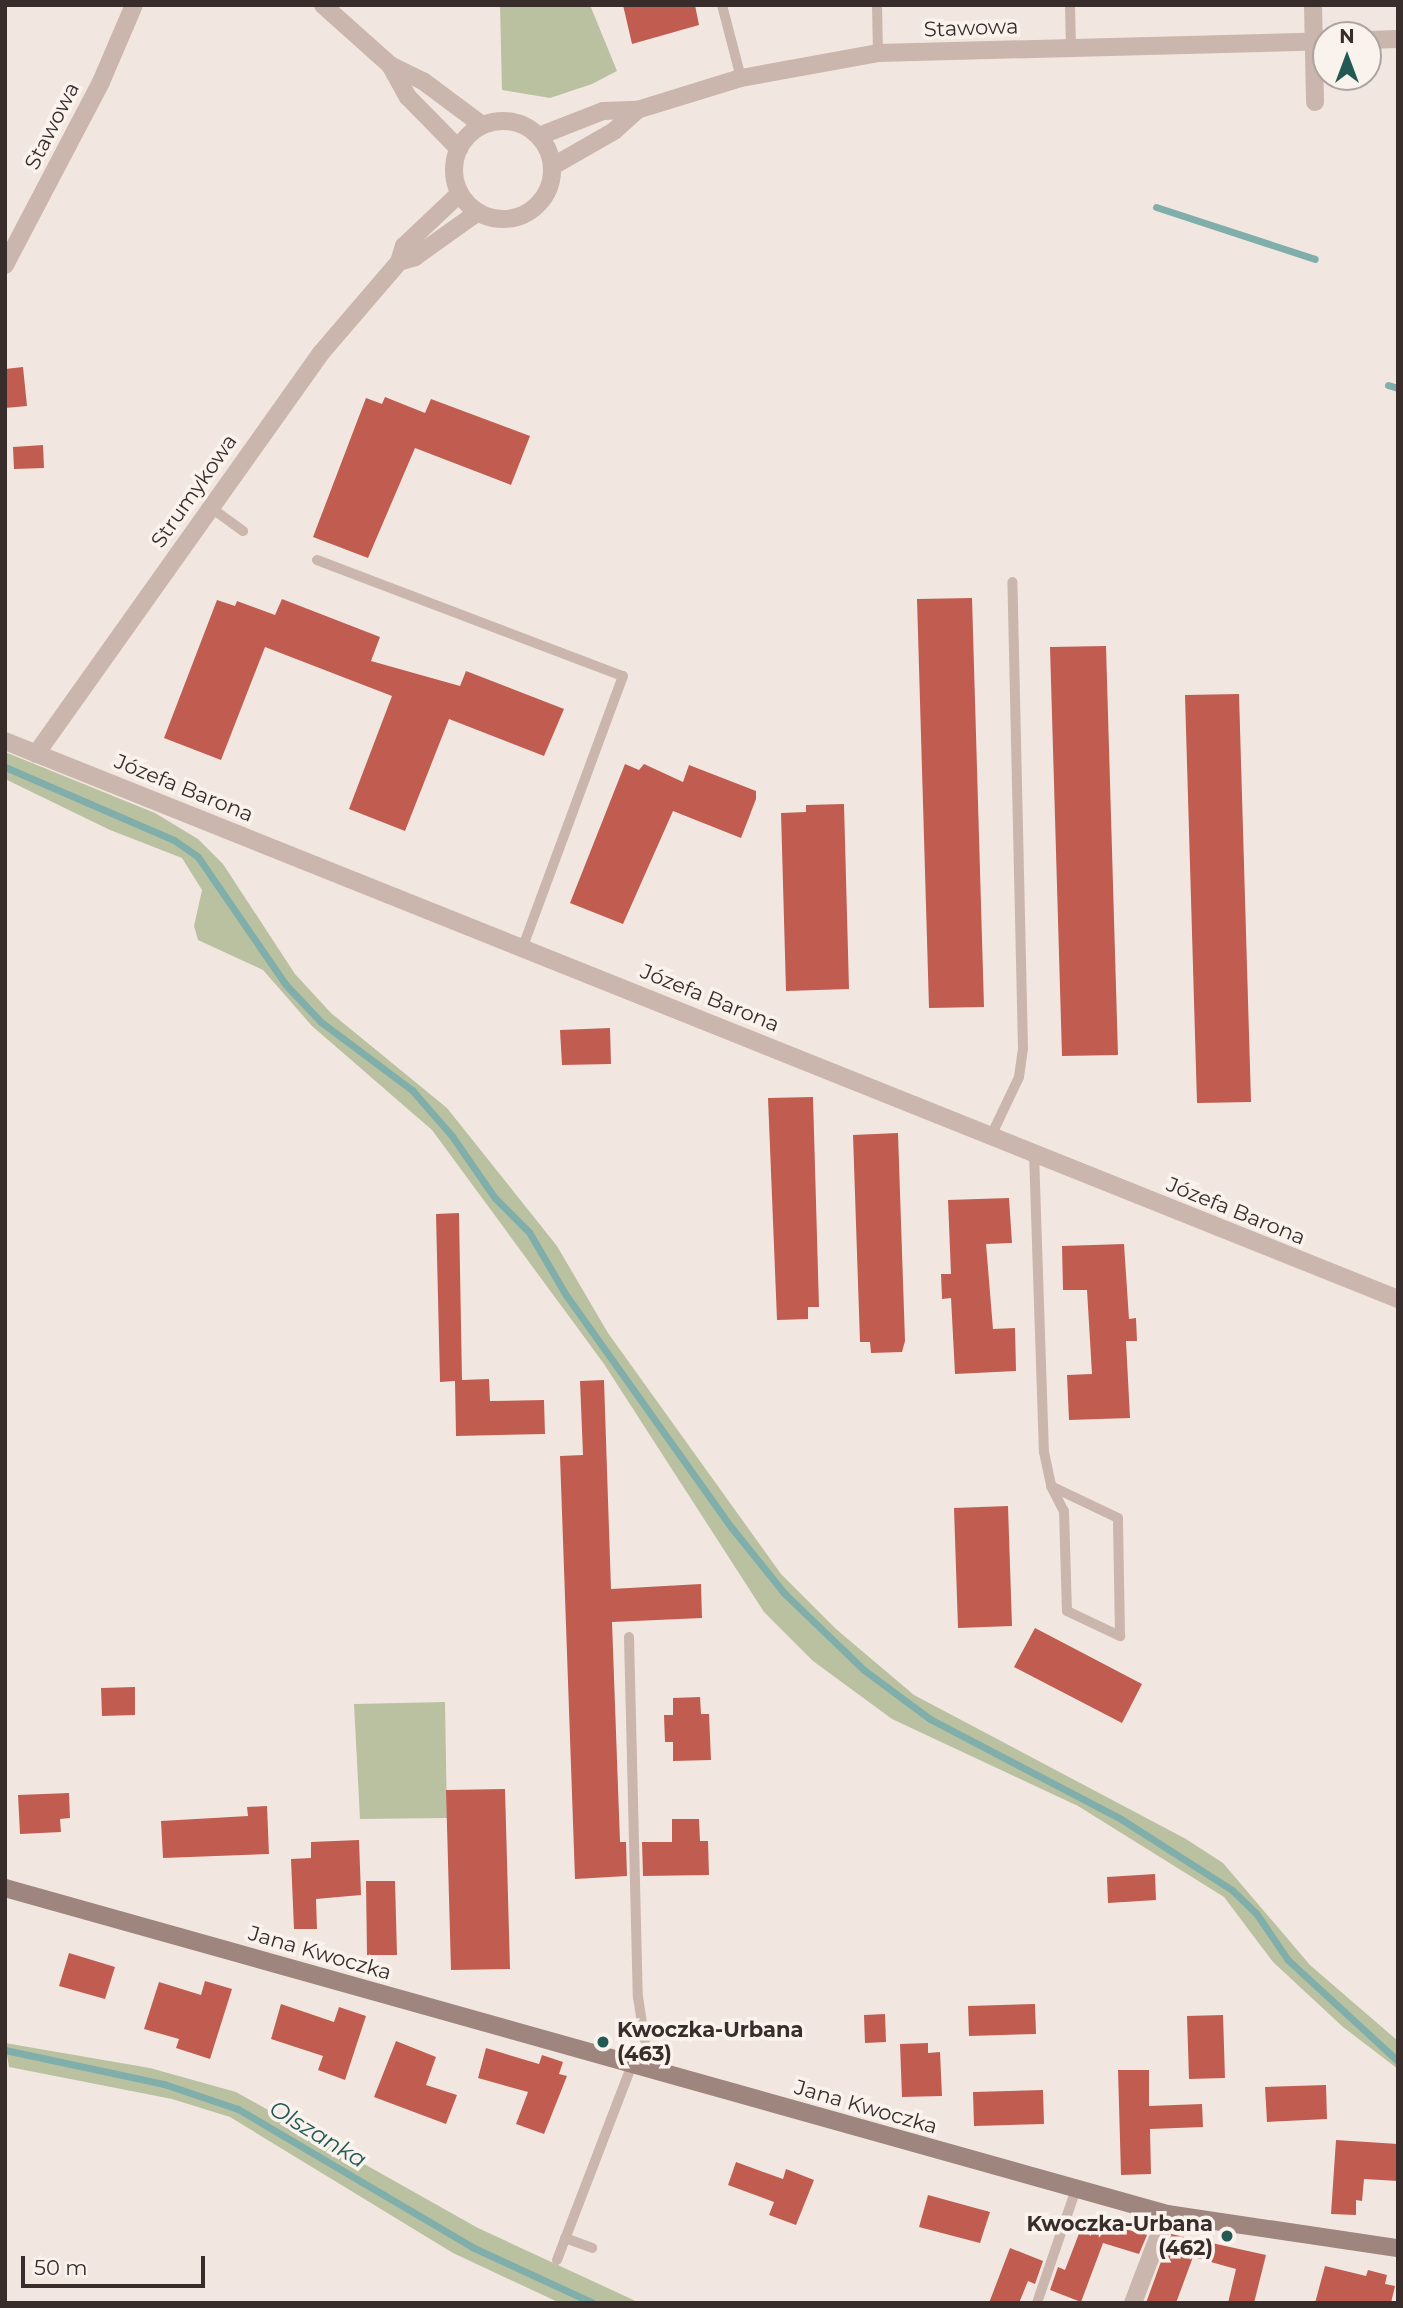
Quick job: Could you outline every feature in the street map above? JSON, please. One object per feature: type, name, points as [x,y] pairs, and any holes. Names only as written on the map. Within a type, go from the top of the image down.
[{"type":"street","name":"Stawowa","points":[[5,265],[94,94],[134,5]]},
{"type":"street","points":[[323,5],[390,65],[423,81],[482,125],[518,123],[539,136],[553,166],[546,194],[524,215],[509,219],[478,212],[460,193],[455,178],[458,149],[482,125]]},
{"type":"street","name":"Stawowa","points":[[539,136],[603,111],[637,110],[741,78],[878,53],[1312,41]]},
{"type":"street","points":[[390,65],[408,97],[458,149]]},
{"type":"street","points":[[1315,102],[1316,91]]},
{"type":"street","name":"Stawowa","points":[[553,166],[614,131],[637,110]]},
{"type":"street","name":"Strumykowa","points":[[36,754],[210,507],[360,302],[399,262],[404,246],[460,193]]},
{"type":"street","name":"Strumykowa","points":[[399,262],[415,257],[478,212]]},
{"type":"street","name":"Józefa Barona","points":[[5,741],[523,946],[1398,1299]]},
{"type":"street","name":"Jana Kwoczka","points":[[5,1888],[1167,2214],[1398,2248]]},
{"type":"street","points":[[1133,2303],[1167,2214]]},
{"type":"lane","points":[[722,5],[741,78]]},
{"type":"lane","points":[[877,5],[878,53]]},
{"type":"lane","points":[[1070,5],[1071,48]]},
{"type":"lane","points":[[210,507],[243,531]]},
{"type":"lane","points":[[317,560],[623,676],[523,946]]},
{"type":"lane","points":[[991,1136],[1019,1077],[1023,1049],[1012,582]]},
{"type":"lane","points":[[1034,1153],[1044,1452],[1051,1486],[1064,1511],[1067,1611],[1120,1636],[1118,1517],[1051,1486]]},
{"type":"lane","points":[[557,2260],[638,2066],[647,2056],[638,1997],[629,1637]]},
{"type":"lane","points":[[1037,2303],[1076,2189]]},
{"type":"lane","points":[[565,2238],[592,2248]]},
{"type":"green space","points":[[500,5],[590,5],[617,71],[592,84],[550,98],[502,90]]},
{"type":"green space","points":[[5,752],[155,813],[198,839],[223,864],[295,974],[331,1013],[447,1108],[557,1246],[608,1333],[781,1574],[836,1629],[914,1695],[1186,1839],[1223,1863],[1310,1965],[1398,2041],[1398,2069],[1343,2027],[1273,1962],[1224,1897],[1078,1806],[892,1719],[813,1661],[764,1612],[604,1364],[432,1130],[312,1026],[263,970],[198,940],[194,926],[202,890],[182,858],[110,830],[5,779]]},
{"type":"green space","points":[[445,1702],[447,1818],[360,1819],[354,1704]]},
{"type":"green space","points":[[5,2043],[150,2068],[236,2092],[478,2228],[640,2303],[560,2303],[453,2253],[230,2117],[172,2099],[9,2067]]},
{"type":"building","points":[[623,5],[695,5],[699,25],[632,44]]},
{"type":"building","points":[[23,367],[27,406],[5,408],[5,369]]},
{"type":"building","points":[[385,397],[425,413],[431,399],[530,436],[511,485],[415,448],[368,558],[313,537],[366,398],[382,404]]},
{"type":"building","points":[[43,445],[44,468],[14,469],[13,447]]},
{"type":"building","points":[[972,598],[984,1007],[929,1008],[917,599]]},
{"type":"building","points":[[282,599],[380,637],[371,661],[460,686],[466,671],[564,709],[544,756],[449,719],[405,831],[349,809],[392,696],[265,647],[221,760],[164,738],[217,600],[235,606],[237,601],[275,615]]},
{"type":"building","points":[[1106,646],[1118,1055],[1062,1056],[1050,647]]},
{"type":"building","points":[[1239,694],[1251,1102],[1197,1103],[1185,695]]},
{"type":"building","points":[[625,764],[639,770],[644,764],[683,782],[689,765],[756,791],[756,799],[741,838],[673,811],[623,924],[570,903]]},
{"type":"building","points":[[844,804],[849,989],[786,991],[781,813],[806,812],[806,805]]},
{"type":"building","points":[[610,1028],[611,1064],[562,1065],[560,1030]]},
{"type":"building","points":[[813,1097],[819,1307],[808,1307],[808,1319],[777,1320],[768,1098]]},
{"type":"building","points":[[898,1133],[905,1341],[902,1352],[871,1353],[870,1342],[860,1342],[853,1135]]},
{"type":"building","points":[[1009,1198],[1012,1243],[986,1244],[993,1329],[1015,1328],[1016,1371],[955,1374],[951,1298],[942,1299],[941,1274],[951,1274],[948,1200]]},
{"type":"building","points":[[459,1213],[462,1380],[489,1379],[490,1401],[544,1400],[545,1434],[456,1436],[455,1381],[440,1382],[436,1214]]},
{"type":"building","points":[[1124,1244],[1129,1319],[1136,1318],[1137,1341],[1126,1341],[1130,1418],[1069,1420],[1067,1375],[1092,1374],[1087,1290],[1063,1290],[1062,1246]]},
{"type":"building","points":[[604,1380],[611,1589],[701,1584],[702,1618],[612,1622],[620,1842],[626,1842],[627,1876],[575,1879],[560,1456],[583,1455],[580,1381]]},
{"type":"building","points":[[1008,1506],[1012,1626],[958,1628],[954,1508]]},
{"type":"building","points":[[1035,1628],[1142,1684],[1122,1723],[1014,1667]]},
{"type":"building","points":[[135,1687],[135,1715],[102,1716],[101,1688]]},
{"type":"building","points":[[700,1697],[701,1714],[709,1714],[711,1760],[673,1761],[673,1742],[665,1742],[664,1715],[673,1715],[673,1698]]},
{"type":"building","points":[[505,1789],[510,1969],[451,1970],[446,1790]]},
{"type":"building","points":[[69,1793],[70,1818],[60,1819],[61,1832],[20,1834],[18,1795]]},
{"type":"building","points":[[267,1806],[269,1854],[163,1858],[161,1821],[248,1816],[247,1807]]},
{"type":"building","points":[[672,1819],[699,1819],[700,1841],[708,1841],[709,1875],[643,1876],[642,1842],[672,1842]]},
{"type":"building","points":[[359,1840],[361,1895],[316,1899],[317,1929],[294,1929],[291,1859],[311,1858],[311,1842]]},
{"type":"building","points":[[1155,1874],[1156,1900],[1108,1903],[1107,1877]]},
{"type":"building","points":[[366,1881],[395,1881],[397,1955],[367,1955]]},
{"type":"building","points":[[69,1953],[115,1967],[105,1999],[59,1986]]},
{"type":"building","points":[[205,1981],[232,1989],[210,2059],[176,2048],[179,2039],[144,2029],[159,1982],[201,1995]]},
{"type":"building","points":[[281,2004],[334,2022],[339,2007],[366,2016],[345,2080],[318,2070],[323,2056],[271,2039]]},
{"type":"building","points":[[1035,2004],[1036,2034],[969,2036],[968,2006]]},
{"type":"building","points":[[885,2014],[886,2042],[865,2043],[864,2015]]},
{"type":"building","points":[[1223,2015],[1225,2078],[1189,2079],[1187,2016]]},
{"type":"building","points":[[396,2041],[436,2057],[426,2085],[457,2095],[446,2124],[374,2097]]},
{"type":"building","points":[[928,2043],[928,2053],[940,2052],[942,2096],[902,2097],[900,2044]]},
{"type":"building","points":[[486,2048],[539,2064],[542,2055],[563,2062],[559,2074],[567,2076],[544,2134],[516,2124],[528,2092],[478,2078]]},
{"type":"building","points":[[1118,2070],[1149,2070],[1149,2106],[1202,2104],[1203,2127],[1150,2129],[1151,2174],[1121,2175]]},
{"type":"building","points":[[1326,2085],[1327,2119],[1267,2122],[1265,2087]]},
{"type":"building","points":[[1043,2090],[1044,2124],[974,2126],[973,2092]]},
{"type":"building","points":[[1336,2140],[1398,2144],[1398,2181],[1364,2179],[1362,2201],[1356,2200],[1356,2215],[1331,2214]]},
{"type":"building","points":[[736,2162],[783,2179],[786,2169],[814,2180],[796,2225],[769,2215],[774,2202],[728,2185]]},
{"type":"building","points":[[928,2195],[990,2212],[980,2243],[919,2227]]},
{"type":"building","points":[[1085,2218],[1147,2235],[1139,2254],[1103,2243],[1081,2302],[1050,2290],[1058,2267],[1065,2270]]},
{"type":"building","points":[[1171,2234],[1266,2255],[1254,2303],[1228,2303],[1236,2269],[1193,2257],[1176,2303],[1146,2303]]},
{"type":"building","points":[[1010,2248],[1043,2261],[1035,2284],[1028,2281],[1019,2303],[989,2303]]},
{"type":"building","points":[[1325,2266],[1366,2276],[1368,2270],[1387,2275],[1385,2284],[1395,2286],[1391,2303],[1315,2303]]},
{"type":"waterway","points":[[1156,207],[1315,259]]},
{"type":"waterway","points":[[1388,385],[1398,388]]},
{"type":"waterway","points":[[5,767],[174,840],[198,857],[286,985],[321,1022],[412,1090],[452,1136],[495,1198],[529,1232],[566,1295],[731,1527],[784,1593],[864,1670],[930,1719],[1121,1819],[1232,1890],[1256,1913],[1288,1960],[1398,2061]]},
{"type":"waterway","name":"Olszanka","points":[[5,2050],[164,2084],[238,2109],[472,2247],[593,2303]]},
{"type":"place","name":"Kwoczka-Urbana (463)","points":[[603,2042]]},
{"type":"place","name":"Kwoczka-Urbana (462)","points":[[1227,2236]]}]
